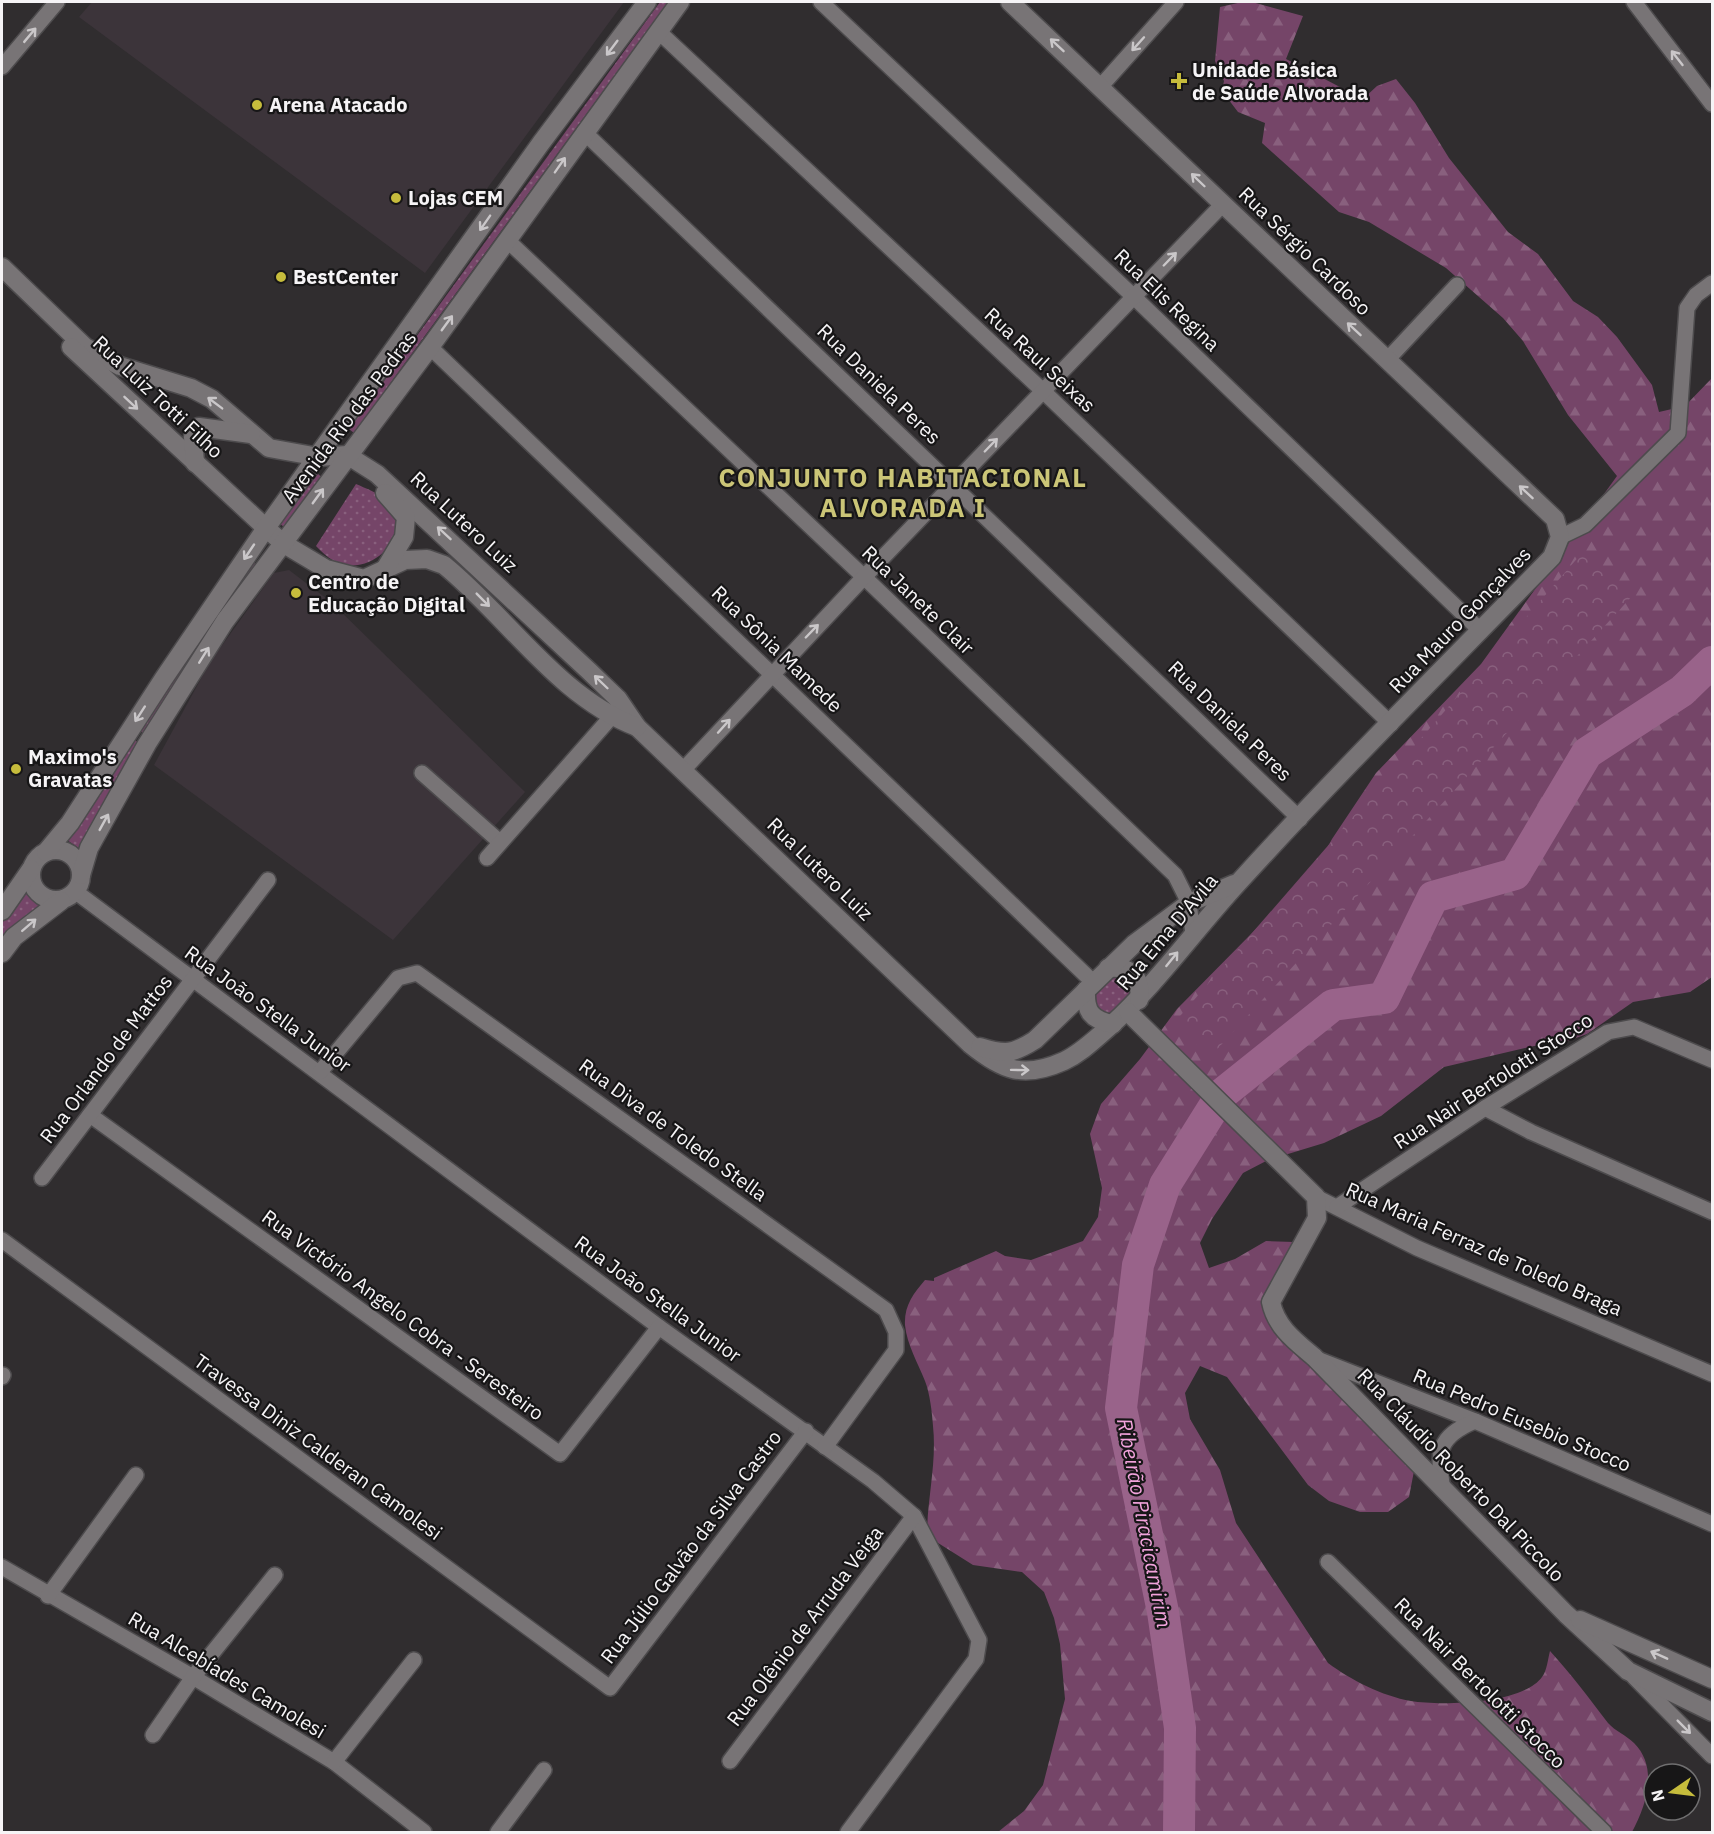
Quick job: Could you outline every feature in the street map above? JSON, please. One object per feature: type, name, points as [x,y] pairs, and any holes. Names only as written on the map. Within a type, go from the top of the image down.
[{"type":"street","points":[[2,67],[57,2]]},
{"type":"street","name":"Avenida Rio das Pedras","points":[[46,852],[70,823],[164,678],[266,528],[319,457],[541,143],[647,2]]},
{"type":"street","name":"Avenida Rio das Pedras","points":[[73,889],[89,848],[147,744],[225,621],[430,347],[680,2]]},
{"type":"street","name":"Rua Elis Regina","points":[[821,2],[1134,297],[1481,631]]},
{"type":"street","name":"Rua Sérgio Cardoso","points":[[1010,2],[1555,519],[1560,537]]},
{"type":"street","points":[[1101,86],[1176,2]]},
{"type":"street","points":[[1634,2],[1713,104]]},
{"type":"street","name":"Rua Raul Seixas","points":[[658,31],[1043,391],[1391,724]]},
{"type":"street","name":"Rua Daniela Peres","points":[[584,132],[1300,819]]},
{"type":"street","points":[[684,769],[772,673],[1223,204]]},
{"type":"street","name":"Rua Janete Clair","points":[[507,240],[864,577],[1174,875],[1190,903],[1193,934]]},
{"type":"street","points":[[2,267],[85,347],[120,366],[191,388],[212,399],[269,448],[280,452],[319,457],[347,455]]},
{"type":"street","name":"Rua Luiz Totti Filho","points":[[2,282],[284,544]]},
{"type":"street","points":[[1560,537],[1585,525],[1678,433],[1687,308],[1696,295],[1713,283]]},
{"type":"street","points":[[1387,360],[1457,285]]},
{"type":"street","name":"Rua Sônia Mamede","points":[[430,347],[772,673],[1090,986]]},
{"type":"street","points":[[195,463],[193,437],[199,427],[253,434]]},
{"type":"street","name":"Rua Lutero Luiz","points":[[347,455],[377,474],[436,526],[616,711]]},
{"type":"street","points":[[377,474],[383,492],[406,517],[404,537],[384,570]]},
{"type":"street","name":"Rua Mauro Gonçalves","points":[[1239,882],[1552,557],[1560,537]]},
{"type":"street","name":"Rua Lutero Luiz","points":[[284,544],[326,569],[344,576],[363,579],[405,560],[427,559],[444,565],[550,667],[616,711],[684,769],[970,1044]]},
{"type":"street","points":[[487,858],[616,711]]},
{"type":"street","points":[[423,773],[500,842]]},
{"type":"street","points":[[2,911],[40,856],[46,852],[54,850],[69,853],[80,867],[73,889],[23,930],[2,952]]},
{"type":"street","points":[[31,869],[32,884],[44,898],[73,889]]},
{"type":"street","name":"Rua Orlando de Mattos","points":[[42,1178],[268,880]]},
{"type":"street","name":"Rua Ema D'Avila","points":[[970,1044],[1001,1053],[1019,1050],[1035,1040],[1134,944],[1190,903],[1239,882]]},
{"type":"street","name":"Rua Ema D'Avila","points":[[970,1044],[993,1064],[1015,1072],[1036,1070],[1072,1056],[1133,1006],[1239,882]]},
{"type":"street","name":"Rua João Stella Junior","points":[[73,889],[658,1327],[806,1431],[873,1481],[914,1516],[980,1640],[976,1659],[848,1833]]},
{"type":"street","points":[[1108,968],[1122,967],[1133,974],[1140,988],[1133,1006]]},
{"type":"street","name":"Rua Diva de Toledo Stella","points":[[320,1072],[398,978],[417,974],[886,1310],[896,1332],[896,1350],[825,1447]]},
{"type":"street","points":[[1090,986],[1085,1004],[1090,1015],[1100,1022],[1113,1024]]},
{"type":"street","name":"Rua Maria Ferraz de Toledo Braga","points":[[1133,1006],[1174,1057],[1316,1197],[1417,1248],[1713,1374]]},
{"type":"street","name":"Rua Nair Bertolotti Stocco","points":[[1337,1207],[1485,1108],[1608,1032],[1621,1027],[1634,1027],[1713,1060]]},
{"type":"street","points":[[1485,1108],[1532,1132],[1713,1212]]},
{"type":"street","name":"Rua Victório Angelo Cobra - Seresteiro","points":[[90,1114],[560,1454],[658,1327]]},
{"type":"street","name":"Rua Cláudio Roberto Dal Piccolo","points":[[1316,1197],[1317,1218],[1271,1302],[1274,1315],[1290,1337],[1314,1358],[1566,1614],[1628,1671],[1713,1756]]},
{"type":"street","name":"Travessa Diniz Calderan Camolesi","points":[[2,1240],[610,1688]]},
{"type":"street","name":"Rua Pedro Eusebio Stocco","points":[[1314,1358],[1475,1421],[1713,1524]]},
{"type":"street","points":[[1443,1490],[1438,1459],[1443,1442],[1460,1427],[1475,1421]]},
{"type":"street","name":"Rua Júlio Galvão da Silva Castro","points":[[610,1688],[806,1431]]},
{"type":"street","points":[[48,1596],[136,1475]]},
{"type":"street","name":"Rua Olênio de Arruda Veiga","points":[[730,1761],[914,1516]]},
{"type":"street","name":"Rua Nair Bertolotti Stocco","points":[[1328,1562],[1604,1833]]},
{"type":"street","name":"Rua Alcebíades Camolesi","points":[[2,1567],[48,1596],[193,1677],[334,1762],[424,1833]]},
{"type":"street","points":[[153,1735],[193,1677],[275,1575]]},
{"type":"street","points":[[1566,1614],[1713,1679]]},
{"type":"street","points":[[334,1762],[414,1660]]},
{"type":"street","points":[[1628,1671],[1713,1713]]},
{"type":"street","points":[[498,1833],[544,1770]]},
{"type":"shaded area","points":[[92,2],[624,2],[425,273],[79,17]]},
{"type":"shaded area","points":[[289,570],[331,602],[525,792],[393,940],[154,765],[210,662],[274,573]]},
{"type":"green space","points":[[660,2],[668,2],[354,433],[349,429]]},
{"type":"green space","points":[[1252,2],[1303,16],[1286,59],[1363,99],[1377,86],[1396,79],[1415,103],[1449,158],[1508,232],[1538,254],[1573,301],[1598,317],[1617,337],[1652,385],[1659,412],[1685,406],[1712,378],[1712,977],[1690,992],[1633,1002],[1587,1034],[1562,1043],[1534,1046],[1444,1067],[1381,1116],[1324,1143],[1268,1160],[1243,1173],[1212,1219],[1200,1243],[1209,1268],[1235,1259],[1266,1241],[1294,1242],[1282,1294],[1281,1322],[1414,1471],[1409,1497],[1388,1512],[1360,1512],[1329,1501],[1308,1485],[1227,1377],[1200,1366],[1185,1393],[1190,1419],[1220,1470],[1236,1523],[1328,1663],[1357,1681],[1389,1695],[1424,1703],[1461,1703],[1500,1698],[1532,1686],[1544,1674],[1550,1651],[1608,1723],[1631,1740],[1642,1753],[1645,1762],[1642,1762],[1642,1811],[1632,1832],[998,1832],[1024,1811],[1043,1785],[1065,1699],[1060,1644],[1054,1618],[1044,1592],[1022,1572],[973,1565],[927,1536],[934,1440],[928,1392],[906,1332],[906,1312],[913,1295],[925,1280],[934,1281],[934,1278],[996,1251],[1005,1256],[1031,1260],[1083,1241],[1098,1217],[1102,1188],[1090,1134],[1101,1104],[1140,1059],[1177,1009],[1317,867],[1332,839],[1376,773],[1481,664],[1617,476],[1568,415],[1523,341],[1503,318],[1446,268],[1369,222],[1339,212],[1262,143],[1265,123],[1238,112],[1222,91],[1224,81],[1215,61],[1220,7]]},
{"type":"green space","points":[[318,474],[323,478],[284,527],[279,523]]},
{"type":"green space","points":[[356,484],[388,502],[395,515],[396,528],[392,541],[374,560],[361,565],[348,565],[334,561],[316,546]]},
{"type":"green space","points":[[1581,554],[1634,594],[1210,1057],[1174,1023]]},
{"type":"green space","points":[[254,563],[258,566],[213,627],[143,733],[138,730]]},
{"type":"green space","points":[[134,740],[140,743],[80,849],[67,840]]},
{"type":"green space","points":[[28,887],[33,900],[40,905],[2,943],[2,923]]},
{"type":"green space","points":[[1114,976],[1132,980],[1131,994],[1111,1013],[1102,1013],[1097,1008],[1096,995]]},
{"type":"waterway","name":"Ribeirão Piracicamirim","points":[[1179,1832],[1180,1728],[1163,1612],[1121,1408],[1138,1265],[1165,1185],[1222,1094],[1333,1005],[1384,998],[1433,897],[1515,874],[1587,753],[1682,691],[1712,662]]},
{"type":"place","name":"Unidade Básica de Saúde Alvorada","points":[[1179,81]]},
{"type":"place","name":"Arena Atacado","points":[[257,105]]},
{"type":"place","name":"Lojas CEM","points":[[396,198]]},
{"type":"place","name":"BestCenter","points":[[281,277]]},
{"type":"place","name":"Centro de Educação Digital","points":[[296,593]]},
{"type":"place","name":"Maximo's Gravatas","points":[[16,769]]},
{"type":"district","name":"CONJUNTO HABITACIONAL ALVORADA I","points":[[903,493]]}]
